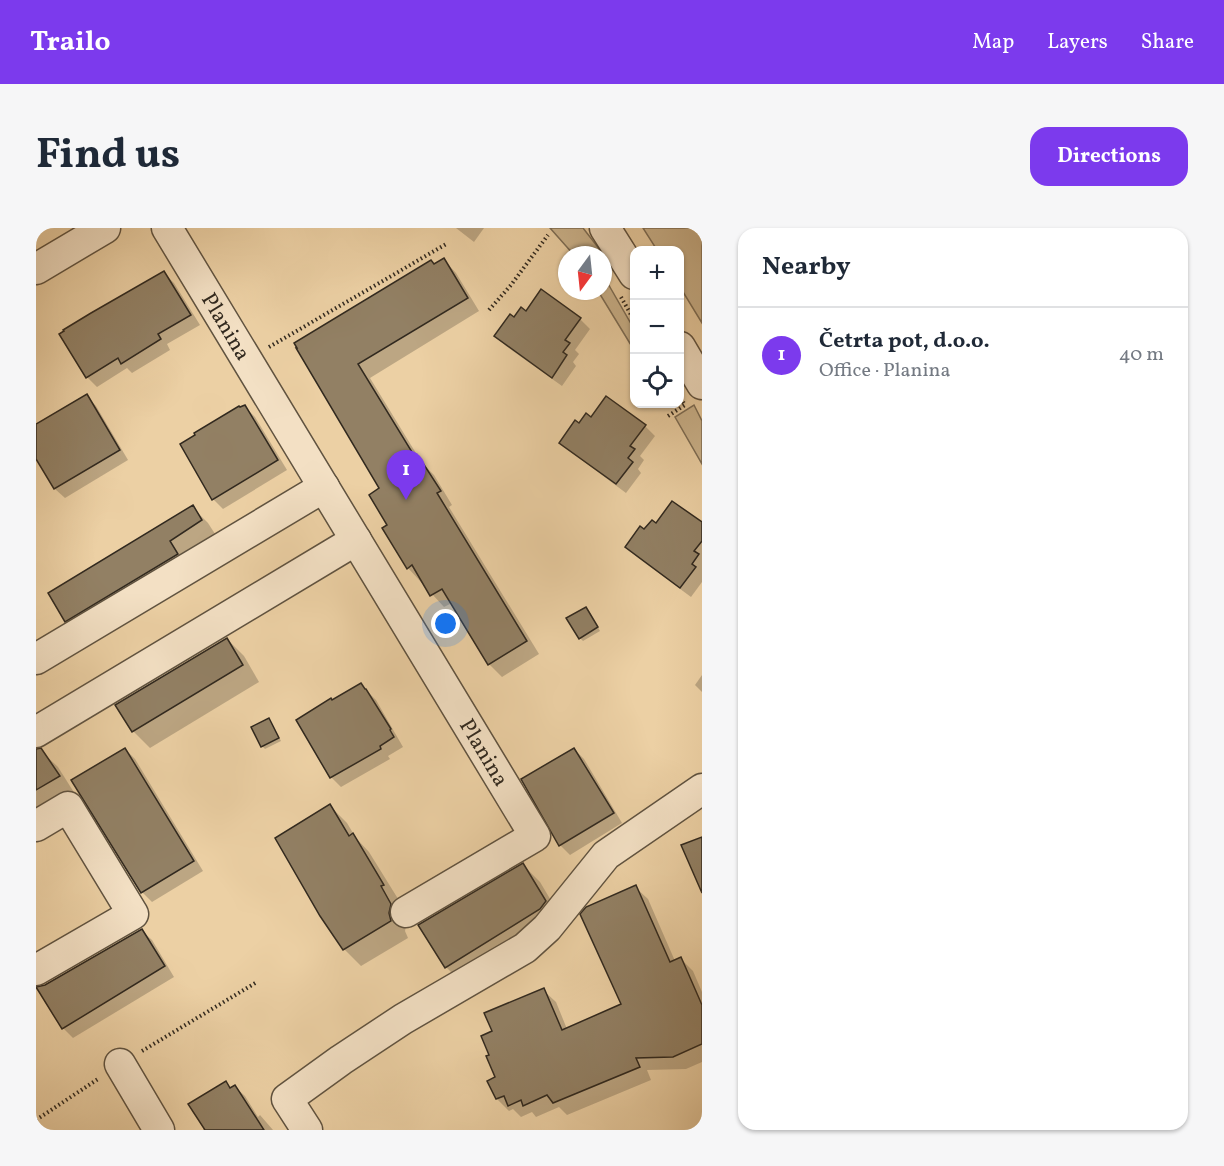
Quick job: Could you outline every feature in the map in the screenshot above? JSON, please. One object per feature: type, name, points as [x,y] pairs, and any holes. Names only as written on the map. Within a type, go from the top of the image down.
[{"type":"street","points":[[36,269],[105,228]]},
{"type":"street","name":"Planina","points":[[167,228],[535,836],[406,912]]},
{"type":"street","points":[[605,228],[626,283]]},
{"type":"street","points":[[684,354],[702,384]]},
{"type":"street","points":[[36,659],[324,487]]},
{"type":"street","points":[[36,732],[356,540]]},
{"type":"street","points":[[307,1130],[287,1100],[341,1060],[403,1019],[525,948],[547,928],[606,855],[702,789]]},
{"type":"street","points":[[36,826],[68,807],[133,914],[36,970]]},
{"type":"street","points":[[120,1064],[159,1130]]},
{"type":"path","points":[[489,310],[511,285],[548,235]]},
{"type":"path","points":[[247,360],[448,243]]},
{"type":"path","points":[[626,283],[630,302]]},
{"type":"path","points":[[668,416],[680,408]]},
{"type":"path","points":[[36,1120],[120,1064],[256,981]]},
{"type":"shaded area","points":[[550,228],[583,228],[597,246],[566,246]]},
{"type":"shaded area","points":[[643,228],[702,228],[702,323],[684,294],[684,246],[654,246]]},
{"type":"shaded area","points":[[612,291],[630,322],[630,343],[603,300],[612,300]]},
{"type":"shaded area","points":[[694,405],[702,421],[702,464],[675,417]]},
{"type":"building","points":[[444,258],[468,298],[358,364],[418,462],[421,460],[441,491],[437,493],[527,641],[488,665],[442,589],[430,596],[412,565],[407,569],[382,528],[387,525],[369,495],[379,488],[294,343],[431,260],[434,264]]},
{"type":"building","points":[[164,271],[191,315],[158,334],[161,339],[121,364],[118,358],[86,378],[59,334]]},
{"type":"building","points":[[541,289],[581,318],[565,340],[570,343],[563,352],[567,355],[552,378],[494,336],[510,314],[514,317],[521,307],[526,311]]},
{"type":"building","points":[[87,394],[120,450],[54,489],[36,459],[36,424]]},
{"type":"building","points":[[606,396],[646,425],[630,446],[635,449],[628,458],[633,462],[616,484],[559,443],[575,420],[579,423],[586,413],[591,417]]},
{"type":"building","points":[[245,405],[278,460],[212,500],[180,444],[239,406]]},
{"type":"building","points":[[672,501],[702,522],[702,541],[694,551],[699,554],[692,564],[696,567],[680,588],[625,547],[640,526],[644,529],[652,520],[656,523]]},
{"type":"building","points":[[193,505],[202,520],[170,541],[178,554],[65,622],[48,593]]},
{"type":"building","points":[[586,607],[598,627],[579,639],[566,618]]},
{"type":"building","points":[[227,638],[243,665],[132,732],[115,705]]},
{"type":"building","points":[[361,683],[394,737],[380,746],[381,749],[330,778],[296,720],[331,698],[332,700]]},
{"type":"building","points":[[269,718],[279,738],[261,747],[251,727]]},
{"type":"building","points":[[41,748],[60,776],[36,790],[36,749]]},
{"type":"building","points":[[125,748],[194,861],[141,893],[71,780]]},
{"type":"building","points":[[574,748],[614,813],[559,846],[521,779]]},
{"type":"building","points":[[330,804],[349,836],[353,833],[384,885],[381,886],[391,904],[389,913],[391,921],[343,950],[320,916],[275,838]]},
{"type":"building","points":[[702,837],[702,893],[681,845]]},
{"type":"building","points":[[523,863],[546,901],[540,909],[445,968],[418,925]]},
{"type":"building","points":[[636,885],[670,962],[681,957],[702,1005],[702,1044],[673,1057],[636,1058],[640,1067],[553,1103],[547,1095],[523,1106],[521,1100],[508,1106],[504,1096],[496,1099],[487,1081],[495,1077],[481,1036],[492,1031],[484,1013],[544,988],[562,1030],[621,1004],[580,914],[586,907]]},
{"type":"building","points":[[142,929],[165,966],[62,1029],[36,987],[45,985]]},
{"type":"building","points":[[226,1081],[230,1088],[235,1085],[264,1130],[205,1130],[188,1104]]},
{"type":"place","name":"Četrta pot, d.o.o.","points":[[406,500]]}]
